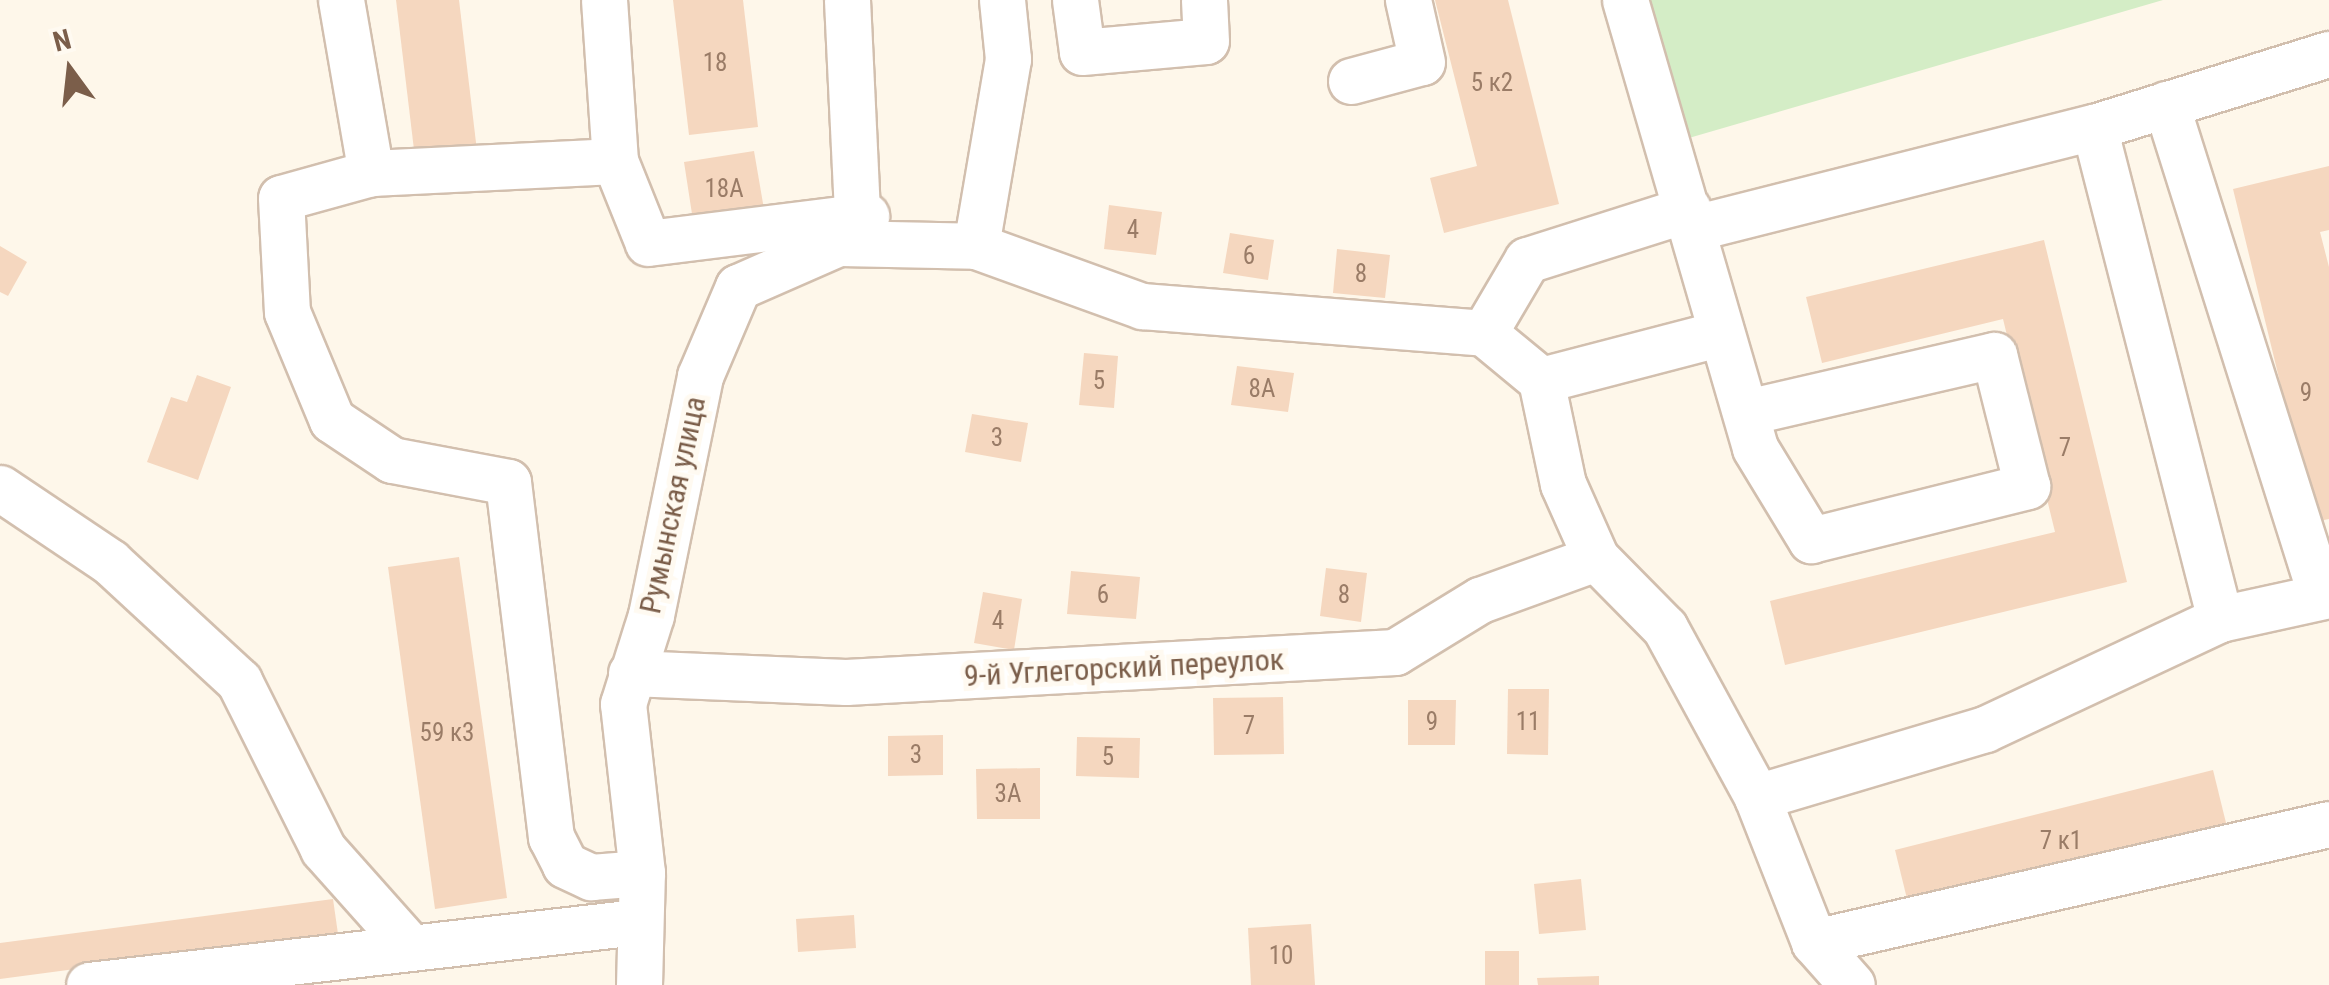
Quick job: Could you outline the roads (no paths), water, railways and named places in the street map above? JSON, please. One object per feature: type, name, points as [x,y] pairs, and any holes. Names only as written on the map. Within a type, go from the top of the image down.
[{"type":"street","points":[[341,0],[371,173]]},
{"type":"street","points":[[604,0],[614,161],[648,243],[857,216],[979,230],[1142,306],[1484,333],[1541,380],[1564,484],[1596,558],[1666,628],[1757,797],[1814,942],[1852,985]]},
{"type":"street","points":[[847,0],[857,216]]},
{"type":"street","points":[[979,230],[1008,59],[1002,0]]},
{"type":"street","points":[[1075,0],[1082,52],[1206,40],[1204,0]]},
{"type":"street","points":[[1352,81],[1422,62],[1408,0]]},
{"type":"street","points":[[1625,0],[1755,448],[1811,540],[2026,486],[1994,355],[1747,412]]},
{"type":"street","points":[[1484,333],[1526,260],[1691,218],[2094,127],[2329,54]]},
{"type":"street","points":[[1757,797],[1985,729],[2220,619],[2325,596],[2166,104]]},
{"type":"street","points":[[2094,127],[2220,619]]},
{"type":"street","points":[[614,161],[371,173],[281,198],[286,312],[332,420],[392,460],[508,482],[551,837],[565,865],[590,876],[642,873]]},
{"type":"street","name":"Румынская улица","points":[[639,985],[637,922],[642,873],[623,704],[700,376],[738,287],[838,243],[979,230]]},
{"type":"street","points":[[1541,380],[1721,333]]},
{"type":"street","points":[[0,488],[110,562],[239,681],[323,848],[406,942]]},
{"type":"street","name":"9-й Углегорский переулок","points":[[632,673],[846,682],[1395,652],[1480,600],[1596,558]]},
{"type":"street","points":[[1814,942],[2329,824]]},
{"type":"street","points":[[89,985],[406,942],[637,922]]}]
